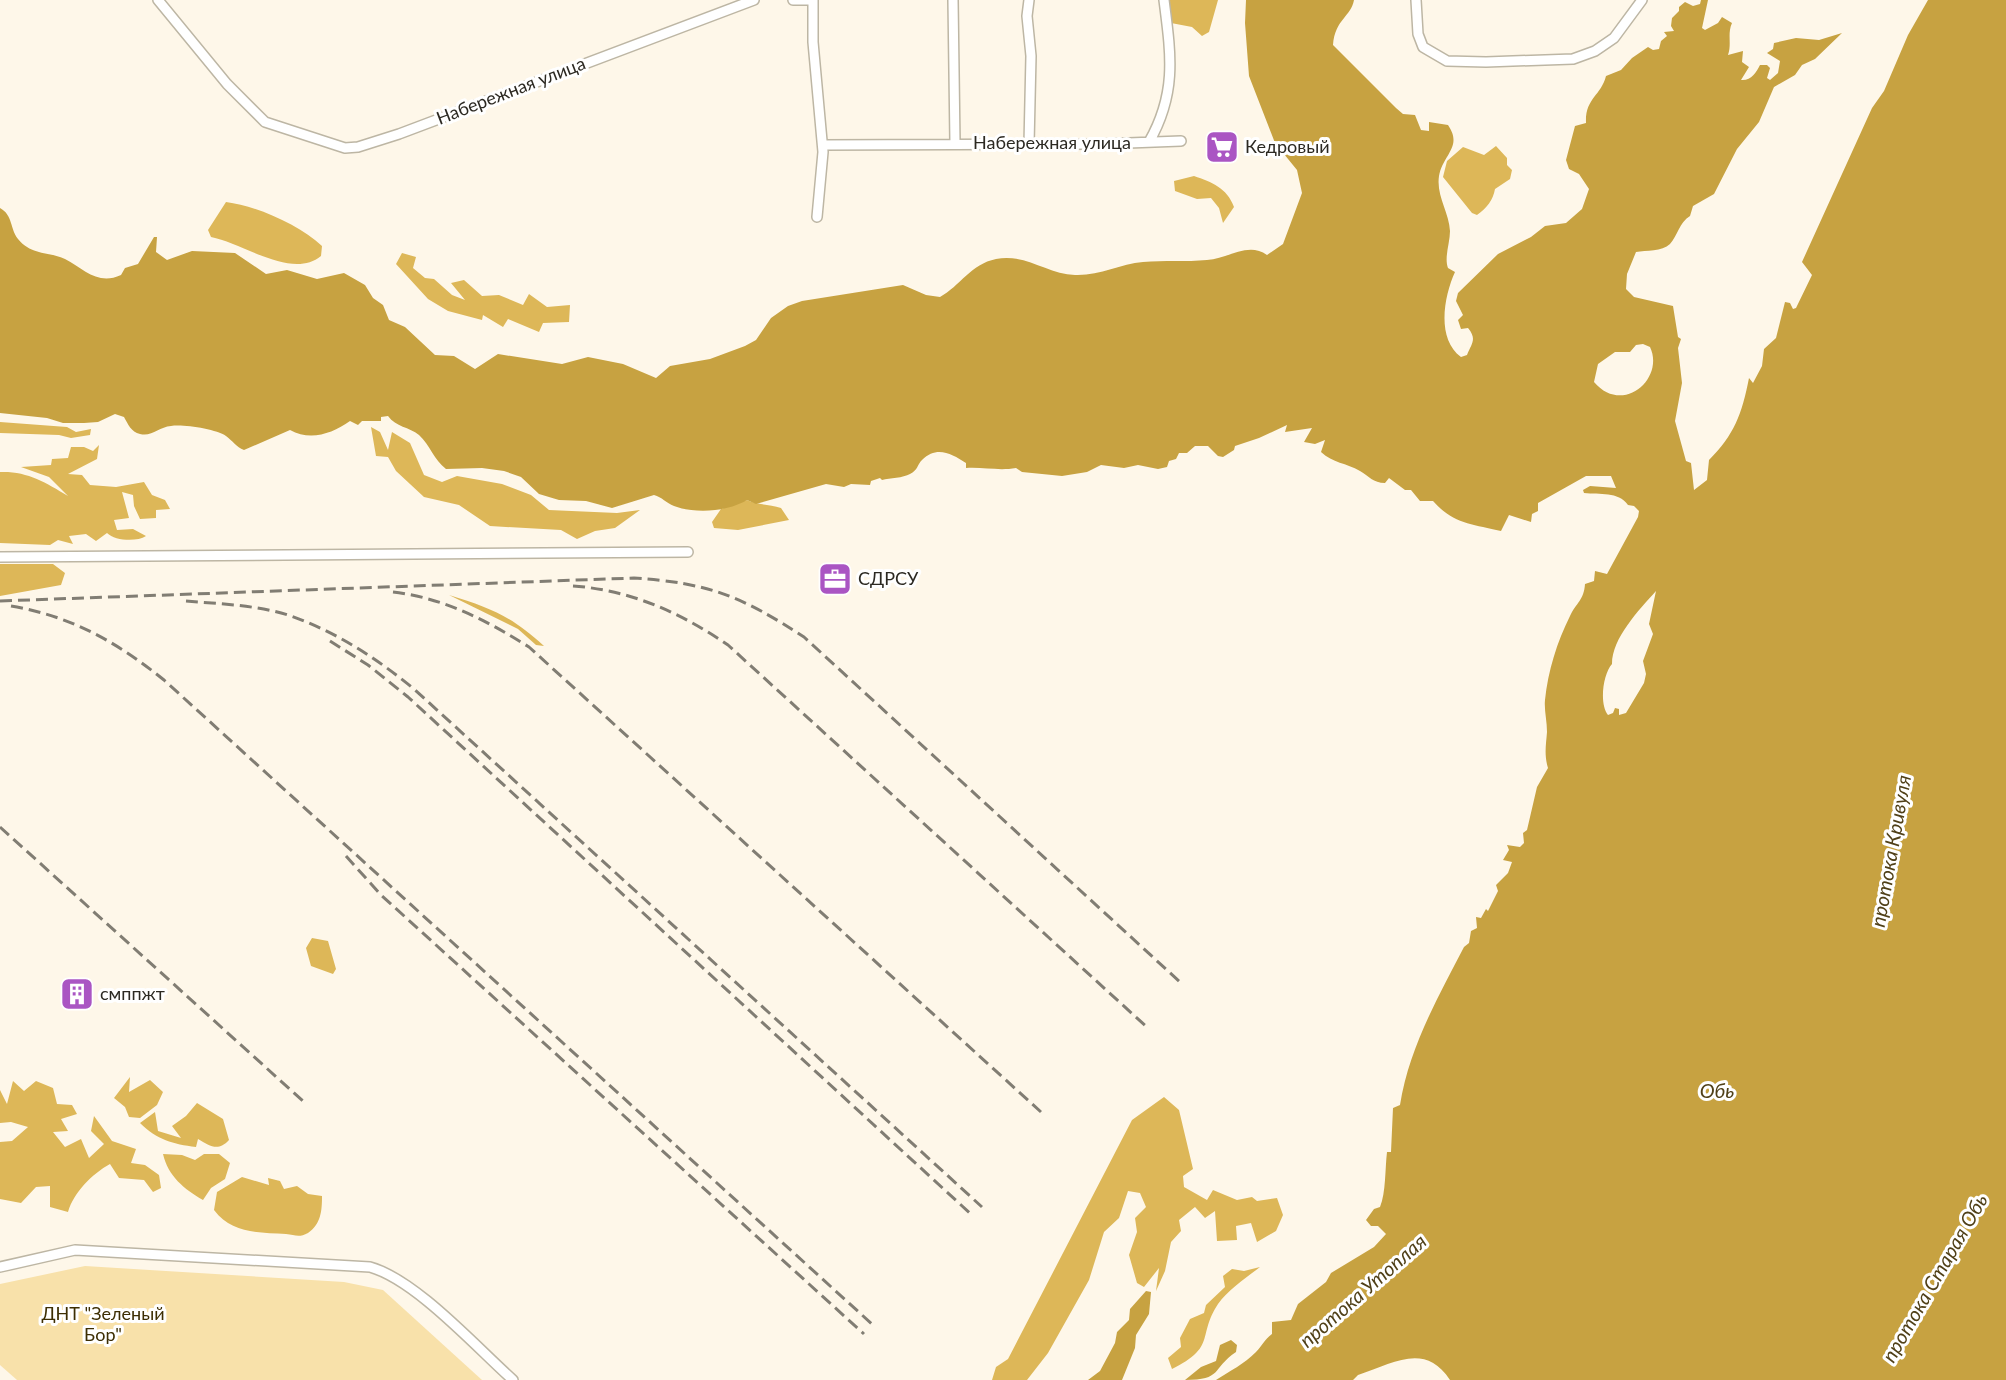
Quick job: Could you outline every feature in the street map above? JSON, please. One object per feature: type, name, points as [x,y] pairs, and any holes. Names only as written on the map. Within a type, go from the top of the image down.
[{"type":"street","name":"Набережная улица","points":[[158,0],[227,84],[265,122],[335,146],[357,147],[754,0]]},
{"type":"street","points":[[793,0],[813,0],[813,42],[823,145],[817,217]]},
{"type":"street","name":"Набережная улица","points":[[953,0],[955,143]]},
{"type":"street","points":[[1029,0],[1027,15],[1031,56],[1029,144]]},
{"type":"street","name":"Набережная улица","points":[[1149,142],[1162,118],[1170,85],[1164,0]]},
{"type":"street","points":[[1416,0],[1418,34],[1423,47],[1448,61],[1486,62],[1573,59],[1595,51],[1614,38],[1642,0]]},
{"type":"street","name":"Набережная улица","points":[[823,145],[1181,141]]},
{"type":"street","points":[[0,557],[688,552]]},
{"type":"street","points":[[0,1267],[75,1250],[370,1267],[384,1271],[409,1287],[513,1380]]},
{"type":"green space","name":"ДНТ \"Зеленый Бор\"","points":[[85,1266],[344,1282],[383,1290],[482,1380],[17,1380],[0,1365],[0,1284]]},
{"type":"shaded area","points":[[1169,0],[1218,0],[1209,32],[1202,36],[1192,27],[1171,23]]},
{"type":"shaded area","points":[[1496,146],[1507,158],[1507,165],[1512,170],[1510,179],[1495,189],[1489,204],[1477,215],[1472,213],[1443,177],[1447,161],[1463,147],[1484,155]]},
{"type":"shaded area","points":[[1194,176],[1223,190],[1231,200],[1234,207],[1223,223],[1219,208],[1211,198],[1197,199],[1175,191],[1174,181]]},
{"type":"shaded area","points":[[226,202],[264,212],[290,224],[322,246],[321,256],[309,262],[296,264],[282,262],[211,237],[208,230]]},
{"type":"shaded area","points":[[402,253],[416,257],[413,268],[425,278],[434,279],[452,295],[465,300],[451,283],[464,280],[482,296],[499,295],[523,305],[529,294],[547,307],[570,305],[569,322],[543,323],[539,332],[508,319],[503,327],[483,315],[482,320],[448,311],[428,299],[396,264]]},
{"type":"shaded area","points":[[0,422],[67,427],[76,432],[91,429],[90,435],[71,438],[59,435],[0,433]]},
{"type":"shaded area","points":[[371,427],[380,432],[388,450],[392,432],[410,443],[424,475],[442,482],[457,476],[502,484],[531,495],[549,510],[617,513],[640,510],[615,528],[595,531],[577,539],[561,530],[490,526],[459,505],[424,497],[396,471],[388,457],[376,456]]},
{"type":"shaded area","points":[[99,445],[97,459],[68,474],[82,475],[90,485],[116,487],[144,482],[152,495],[165,500],[170,509],[156,510],[156,518],[140,519],[134,506],[133,495],[122,492],[129,518],[114,520],[117,530],[133,529],[146,536],[126,540],[115,538],[107,533],[96,541],[86,534],[69,536],[73,544],[58,540],[50,545],[0,543],[0,472],[27,475],[68,496],[49,477],[21,467],[51,465],[52,459],[68,458],[71,447],[84,447],[93,451]]},
{"type":"shaded area","points":[[747,500],[781,508],[789,520],[738,530],[714,528],[712,522],[721,509]]},
{"type":"shaded area","points":[[0,564],[53,564],[65,573],[61,585],[0,596]]},
{"type":"shaded area","points":[[449,595],[500,614],[521,627],[544,646],[536,645],[518,629]]},
{"type":"shaded area","points":[[312,938],[328,941],[336,969],[333,974],[311,966],[306,948]]},
{"type":"shaded area","points":[[130,1077],[129,1092],[150,1080],[163,1092],[157,1105],[140,1118],[129,1117],[125,1107],[114,1098]]},
{"type":"shaded area","points":[[13,1081],[24,1091],[36,1081],[53,1088],[57,1104],[72,1105],[77,1114],[61,1119],[68,1131],[53,1132],[65,1147],[81,1139],[89,1158],[104,1144],[91,1131],[94,1116],[112,1141],[136,1149],[131,1163],[145,1165],[159,1175],[161,1188],[153,1192],[144,1180],[119,1178],[110,1164],[84,1184],[68,1212],[50,1207],[50,1186],[36,1187],[21,1203],[0,1199],[0,1142],[12,1141],[28,1127],[11,1122],[0,1123],[0,1090],[7,1104]]},
{"type":"shaded area","points":[[1164,1097],[1179,1110],[1193,1169],[1183,1176],[1184,1187],[1207,1200],[1213,1190],[1237,1200],[1252,1197],[1257,1201],[1277,1198],[1283,1215],[1276,1231],[1257,1242],[1251,1223],[1236,1226],[1237,1240],[1217,1241],[1215,1211],[1205,1218],[1195,1207],[1179,1220],[1181,1231],[1171,1242],[1165,1271],[1156,1291],[1159,1268],[1144,1287],[1137,1283],[1129,1255],[1137,1232],[1135,1218],[1146,1207],[1140,1193],[1128,1191],[1119,1218],[1104,1232],[1089,1280],[1048,1353],[1027,1380],[992,1380],[996,1367],[1008,1359],[1132,1120]]},
{"type":"shaded area","points":[[197,1103],[223,1119],[229,1140],[225,1144],[214,1147],[198,1139],[196,1147],[180,1144],[159,1137],[140,1123],[155,1112],[158,1131],[181,1138],[172,1126],[186,1116]]},
{"type":"shaded area","points":[[163,1154],[182,1155],[195,1160],[204,1154],[219,1154],[230,1163],[225,1179],[211,1188],[203,1200],[178,1181],[165,1162]]},
{"type":"shaded area","points":[[242,1177],[269,1185],[268,1178],[280,1181],[284,1189],[297,1186],[308,1194],[322,1196],[321,1212],[316,1226],[308,1233],[297,1236],[256,1232],[229,1224],[214,1210],[217,1192]]},
{"type":"shaded area","points":[[1260,1267],[1222,1299],[1212,1315],[1201,1347],[1186,1361],[1172,1369],[1168,1358],[1181,1347],[1180,1338],[1190,1319],[1204,1313],[1206,1305],[1225,1287],[1223,1276],[1232,1269],[1244,1271]]},
{"type":"water","name":"Обь","points":[[1246,0],[1354,0],[1350,11],[1337,29],[1333,45],[1403,114],[1415,115],[1421,130],[1429,131],[1429,122],[1448,125],[1452,133],[1453,145],[1441,168],[1439,183],[1450,231],[1447,264],[1448,268],[1455,272],[1445,305],[1444,317],[1448,340],[1461,357],[1467,355],[1473,338],[1468,328],[1461,329],[1458,320],[1463,315],[1456,301],[1458,293],[1498,254],[1531,237],[1545,226],[1566,223],[1582,209],[1589,189],[1579,174],[1569,169],[1566,160],[1575,126],[1586,123],[1588,108],[1606,76],[1621,70],[1632,58],[1648,47],[1653,50],[1659,49],[1661,41],[1667,36],[1664,32],[1674,31],[1671,26],[1672,18],[1679,11],[1679,7],[1685,2],[1693,6],[1700,4],[1701,0],[1708,0],[1702,28],[1705,30],[1718,23],[1722,17],[1732,23],[1728,55],[1743,51],[1742,62],[1749,67],[1741,80],[1750,78],[1760,65],[1767,65],[1770,68],[1767,78],[1770,80],[1778,73],[1780,61],[1767,53],[1773,49],[1774,43],[1796,38],[1819,40],[1842,33],[1815,59],[1802,65],[1795,75],[1774,87],[1759,122],[1737,149],[1714,194],[1693,206],[1690,216],[1683,222],[1667,247],[1636,252],[1627,274],[1626,289],[1634,297],[1673,306],[1678,337],[1681,339],[1678,348],[1682,383],[1675,421],[1686,461],[1691,463],[1694,490],[1707,480],[1709,460],[1725,442],[1736,423],[1749,378],[1753,383],[1762,366],[1764,349],[1776,338],[1785,302],[1790,303],[1793,309],[1796,308],[1812,275],[1802,262],[1872,108],[1884,91],[1908,35],[1928,0],[2006,0],[2006,1380],[1450,1380],[1440,1368],[1430,1362],[1408,1359],[1358,1375],[1353,1380],[1216,1380],[1242,1364],[1256,1352],[1272,1334],[1272,1322],[1291,1320],[1298,1304],[1326,1282],[1331,1273],[1374,1247],[1386,1234],[1378,1226],[1371,1226],[1366,1220],[1374,1209],[1380,1207],[1382,1201],[1387,1152],[1391,1152],[1393,1108],[1400,1105],[1410,1063],[1426,1023],[1464,947],[1469,943],[1471,931],[1477,928],[1476,917],[1481,918],[1486,909],[1488,911],[1498,891],[1496,885],[1508,873],[1512,862],[1503,860],[1509,850],[1507,845],[1520,847],[1524,843],[1523,833],[1527,830],[1537,787],[1548,768],[1546,689],[1561,636],[1581,598],[1585,584],[1594,581],[1595,571],[1607,574],[1638,517],[1639,511],[1634,506],[1628,505],[1619,498],[1608,494],[1584,493],[1583,490],[1590,486],[1616,488],[1611,476],[1586,476],[1538,503],[1538,511],[1532,514],[1531,522],[1509,515],[1501,531],[1456,519],[1440,509],[1433,501],[1420,501],[1411,490],[1405,490],[1389,478],[1385,483],[1374,481],[1360,471],[1321,452],[1325,440],[1315,444],[1304,442],[1312,428],[1285,432],[1287,425],[1235,446],[1234,450],[1223,457],[1218,456],[1208,446],[1195,446],[1187,453],[1179,453],[1176,459],[1169,461],[1167,467],[1158,469],[1138,465],[1124,468],[1101,465],[1087,472],[1062,476],[1022,472],[1016,468],[966,468],[966,463],[961,460],[950,454],[939,452],[928,455],[910,474],[882,480],[880,478],[871,481],[870,485],[851,484],[844,487],[826,484],[756,504],[747,500],[730,507],[701,511],[682,509],[654,495],[612,508],[586,501],[559,500],[539,494],[521,477],[504,471],[482,468],[446,469],[419,435],[388,416],[381,417],[381,421],[362,421],[358,425],[350,421],[321,434],[305,435],[290,430],[244,450],[221,433],[199,428],[171,426],[148,434],[140,434],[132,430],[124,417],[115,414],[98,422],[63,423],[47,418],[0,413],[0,208],[7,214],[15,235],[23,244],[35,251],[65,259],[92,275],[105,279],[121,275],[125,268],[138,264],[154,237],[157,237],[156,252],[167,260],[192,251],[235,253],[266,274],[287,270],[317,279],[344,273],[365,285],[373,298],[383,305],[389,320],[405,327],[435,355],[454,356],[475,369],[498,354],[562,364],[588,357],[623,364],[656,378],[670,366],[710,359],[745,346],[756,340],[771,318],[788,306],[802,301],[903,285],[926,295],[940,297],[973,270],[996,259],[1017,259],[1065,274],[1084,275],[1143,262],[1215,259],[1245,250],[1260,251],[1267,255],[1283,244],[1302,193],[1297,170],[1275,143],[1249,76],[1245,23]],"holes":[[[1643,344],[1650,347],[1653,359],[1652,370],[1647,381],[1638,389],[1628,394],[1617,395],[1605,392],[1594,382],[1598,364],[1615,352],[1630,352],[1636,345]],[[1656,591],[1649,624],[1653,634],[1643,661],[1646,674],[1644,683],[1626,713],[1619,715],[1619,709],[1615,708],[1613,713],[1608,715],[1605,710],[1603,689],[1616,644],[1621,634]]]},
{"type":"water","points":[[1146,1291],[1151,1292],[1149,1314],[1136,1335],[1135,1348],[1122,1380],[1088,1380],[1100,1371],[1115,1343],[1117,1332],[1129,1320],[1130,1309]]},
{"type":"water","points":[[1231,1340],[1237,1345],[1236,1352],[1211,1376],[1185,1380],[1201,1367],[1216,1361],[1220,1345]]},
{"type":"railway","points":[[0,601],[634,578],[683,584],[724,594],[761,611],[804,637],[1180,982]]},
{"type":"railway","points":[[573,586],[615,592],[655,605],[674,613],[728,645],[1149,1029]]},
{"type":"railway","points":[[393,592],[430,599],[447,605],[497,628],[529,647],[1041,1112]]},
{"type":"railway","points":[[186,601],[252,607],[291,616],[341,638],[400,678],[982,1207]]},
{"type":"railway","points":[[11,606],[54,616],[92,632],[129,654],[164,680],[873,1325]]},
{"type":"railway","points":[[330,641],[368,665],[408,697],[973,1216]]},
{"type":"railway","points":[[0,827],[304,1102]]},
{"type":"railway","points":[[346,856],[381,895],[864,1334]]},
{"type":"place","name":"Кедровый","points":[[1222,147]]},
{"type":"place","name":"СДРСУ","points":[[835,579]]},
{"type":"place","name":"смппжт","points":[[77,994]]},
{"type":"water label","name":"протока Кривуля","points":[[1891,851]]},
{"type":"water label","name":"протока Старая Обь","points":[[1935,1278]]},
{"type":"water label","name":"протока Утоплая","points":[[1363,1291]]}]
